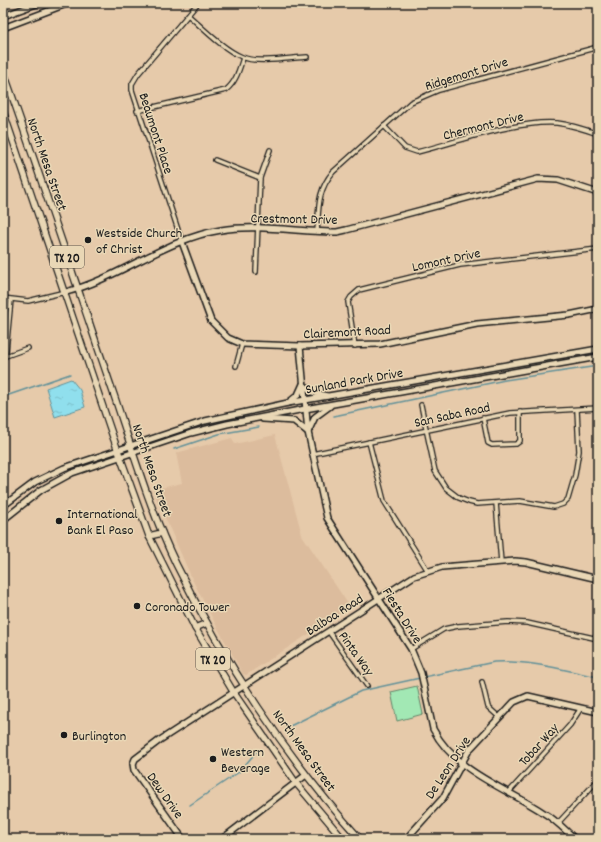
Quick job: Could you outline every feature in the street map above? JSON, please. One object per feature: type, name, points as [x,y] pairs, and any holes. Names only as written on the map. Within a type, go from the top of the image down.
[{"type":"main road","name":"North Mesa Street","points":[[3,70],[133,452],[162,532],[176,565],[207,623],[244,686],[306,775],[360,839]]},
{"type":"main road","name":"North Mesa Street","points":[[3,110],[149,536],[195,628],[234,693],[296,783],[343,839]]},
{"type":"main road","points":[[149,536],[162,532]]},
{"type":"main road","points":[[195,628],[207,623]]},
{"type":"street","points":[[5,14],[39,3]]},
{"type":"street","points":[[3,28],[69,3]]},
{"type":"street","name":"Beaumont Place","points":[[182,242],[137,111],[132,90],[134,79],[198,3]]},
{"type":"street","points":[[188,15],[232,52],[243,58],[257,60],[307,57]]},
{"type":"street","name":"Ridgemont Drive","points":[[317,232],[320,196],[324,183],[333,172],[411,102],[439,90],[598,47]]},
{"type":"street","points":[[137,111],[226,90],[232,86],[243,58]]},
{"type":"street","name":"Chermont Drive","points":[[384,126],[405,148],[417,152],[529,124],[557,123],[581,128],[598,134]]},
{"type":"street","points":[[256,272],[260,178],[270,150]]},
{"type":"street","points":[[215,160],[260,178]]},
{"type":"street","name":"Crestmont Drive","points":[[66,292],[78,289],[148,255],[182,242],[221,230],[257,229],[317,232],[346,230],[538,179],[558,180],[598,193]]},
{"type":"street","name":"Clairemont Road","points":[[182,242],[211,321],[223,334],[242,344],[300,346],[355,346],[380,344],[477,324],[568,315],[598,309]]},
{"type":"street","name":"Lomont Drive","points":[[355,346],[348,302],[358,290],[460,265],[598,249]]},
{"type":"street","points":[[3,298],[28,301],[66,292]]},
{"type":"street","points":[[3,357],[6,351],[11,300]]},
{"type":"street","points":[[236,366],[242,344]]},
{"type":"street","name":"Fiesta Drive","points":[[300,346],[308,432],[327,518],[411,649],[422,675],[433,728],[437,736],[461,763],[558,823],[575,839]]},
{"type":"street","points":[[3,357],[28,348]]},
{"type":"street","name":"Sunland Park Drive","points":[[3,506],[35,482],[64,468],[205,421],[288,403],[598,349]]},
{"type":"street","name":"Sunland Park Drive","points":[[3,520],[41,490],[72,474],[133,452],[207,429],[305,409],[598,357]]},
{"type":"street","points":[[288,403],[298,394],[303,384],[312,392],[330,396]]},
{"type":"street","points":[[256,419],[294,421],[308,432],[315,417],[333,404]]},
{"type":"street","points":[[421,405],[435,471],[446,488],[459,498],[477,504],[520,501],[554,507],[563,504],[568,499],[575,475],[579,451],[577,410]]},
{"type":"street","name":"San Saba Road","points":[[312,454],[483,418],[520,412],[598,408]]},
{"type":"street","points":[[483,418],[488,443],[492,445],[516,444],[520,441],[521,436],[520,412]]},
{"type":"street","points":[[205,421],[207,429]]},
{"type":"street","points":[[369,442],[384,501],[428,571]]},
{"type":"street","points":[[35,482],[41,490]]},
{"type":"street","points":[[496,503],[501,562]]},
{"type":"street","name":"Balboa Road","points":[[133,764],[141,754],[160,740],[414,576],[428,571],[457,565],[526,562],[598,578]]},
{"type":"street","points":[[411,649],[444,629],[458,626],[508,622],[526,623],[598,639]]},
{"type":"street","name":"Pinta Way","points":[[329,632],[367,686]]},
{"type":"street","points":[[482,682],[488,707],[499,717]]},
{"type":"street","name":"De Leon Drive","points":[[406,839],[443,798],[469,750],[514,702],[528,696],[598,712]]},
{"type":"street","name":"Tobar Way","points":[[509,792],[570,725],[581,708]]},
{"type":"street","name":"Dew Drive","points":[[133,764],[134,770],[182,839]]},
{"type":"street","points":[[222,839],[306,775]]},
{"type":"street","points":[[558,823],[598,780]]},
{"type":"shaded area","points":[[275,435],[302,535],[350,607],[246,675],[243,674],[193,581],[153,490],[182,483],[176,453],[232,438],[235,444]]},
{"type":"green space","points":[[417,686],[423,714],[397,721],[391,692]]},
{"type":"water","points":[[71,379],[80,390],[85,407],[55,417],[46,388]]},
{"type":"waterway","points":[[334,416],[505,380],[598,366]]},
{"type":"waterway","points":[[3,397],[70,374]]},
{"type":"waterway","points":[[174,449],[219,434],[259,427]]},
{"type":"waterway","points":[[424,677],[494,662],[534,664],[598,677]]},
{"type":"waterway","points":[[286,728],[361,691],[420,678]]},
{"type":"waterway","points":[[190,805],[239,772],[257,751]]},
{"type":"place","name":"Westside Church of Christ","points":[[88,240]]},
{"type":"place","name":"International Bank El Paso","points":[[59,521]]},
{"type":"place","name":"Coronado Tower","points":[[137,606]]},
{"type":"place","name":"Burlington","points":[[64,735]]},
{"type":"place","name":"Western Beverage","points":[[213,759]]}]
